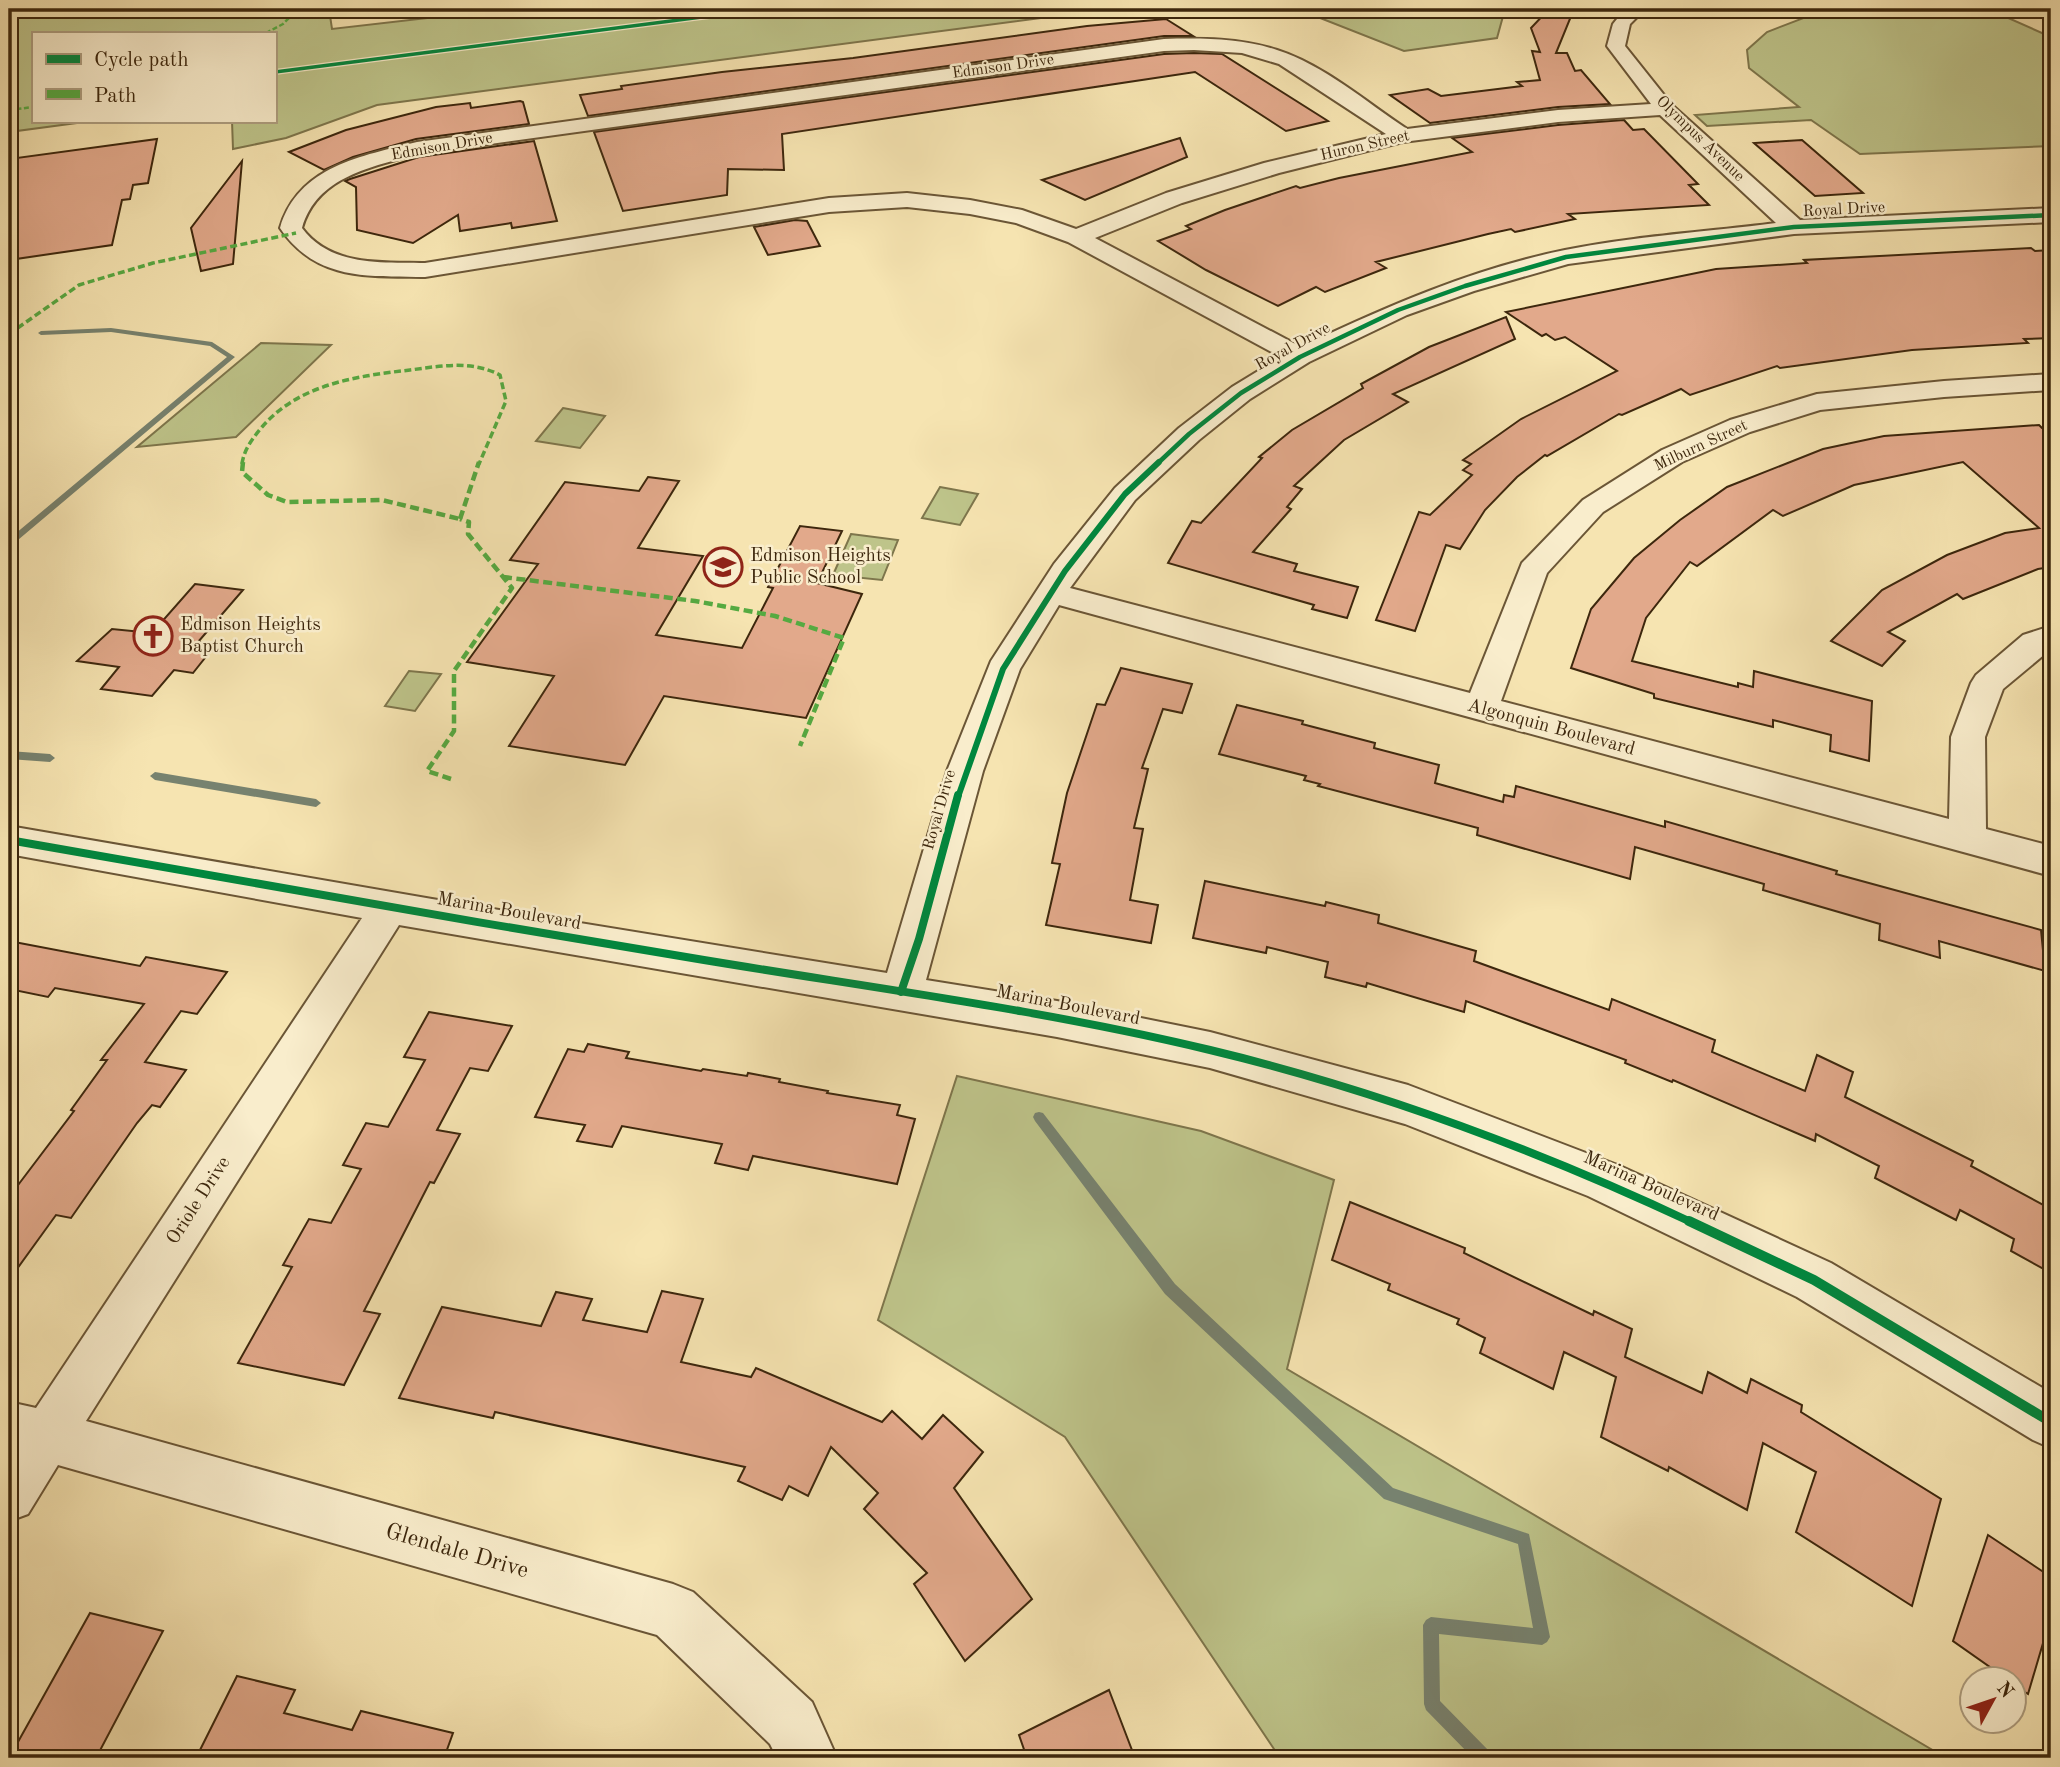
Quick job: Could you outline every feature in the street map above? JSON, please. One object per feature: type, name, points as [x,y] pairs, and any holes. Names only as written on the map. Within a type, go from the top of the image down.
[{"type":"street","name":"Olympus Avenue","points":[[1636,9],[1625,16],[1618,31],[1616,46],[1665,108],[1794,227]]},
{"type":"street","name":"Edmison Drive","points":[[1300,357],[1076,237],[1022,217],[970,207],[907,200],[829,205],[425,271],[367,268],[327,260],[304,245],[291,228],[299,205],[324,180],[368,161],[417,148],[1164,45],[1198,43],[1241,48],[1284,59],[1403,136]]},
{"type":"street","name":"Huron Street","points":[[1076,237],[1186,194],[1272,168],[1403,136],[1559,116],[1665,108]]},
{"type":"street","name":"Royal Drive","points":[[901,992],[919,939],[965,771],[1003,670],[1065,571],[1125,494],[1189,434],[1241,393],[1300,357],[1398,310],[1465,286],[1566,257],[1794,227],[2051,215]]},
{"type":"street","name":"Milburn Street","points":[[1481,710],[1533,570],[1593,506],[1672,456],[1740,426],[1817,402],[1944,389],[2051,382]]},
{"type":"street","name":"Algonquin Boulevard","points":[[1051,593],[2051,861]]},
{"type":"street","points":[[1967,838],[1968,737],[1988,683],[2035,643],[2051,637]]},
{"type":"street","name":"Marina Boulevard","points":[[9,840],[1057,1019],[1210,1050],[1408,1105],[1604,1181],[1814,1280],[2051,1422]]},
{"type":"street","name":"Oriole Drive","points":[[9,1495],[28,1432],[390,907]]},
{"type":"street","name":"Glendale Drive","points":[[28,1432],[673,1612],[791,1723],[807,1758]]},
{"type":"green space","points":[[9,9],[329,9],[332,29],[506,9],[1110,9],[377,105],[286,138],[233,149],[232,122],[276,122],[276,32],[32,32],[32,122],[84,122],[9,132]]},
{"type":"green space","points":[[1283,9],[1505,9],[1497,38],[1404,51],[1310,14]]},
{"type":"green space","points":[[1827,9],[1988,9],[2051,37],[2051,146],[1860,154],[1811,120],[1707,126],[1695,115],[1799,107],[1749,68],[1747,50],[1767,32]]},
{"type":"green space","points":[[261,343],[331,345],[236,437],[137,447]]},
{"type":"green space","points":[[563,408],[605,416],[580,448],[536,441]]},
{"type":"green space","points":[[940,487],[978,494],[960,525],[922,518]]},
{"type":"green space","points":[[851,534],[898,540],[882,580],[833,575]]},
{"type":"green space","points":[[409,671],[441,674],[415,711],[385,706]]},
{"type":"green space","points":[[957,1076],[1201,1131],[1334,1180],[1287,1369],[1946,1758],[1280,1758],[1065,1437],[878,1320]]},
{"type":"building","points":[[1549,9],[1574,9],[1556,53],[1567,53],[1575,71],[1581,70],[1610,104],[1558,107],[1430,123],[1390,95],[1428,89],[1441,96],[1522,86],[1517,82],[1540,80],[1532,51],[1540,52],[1531,28]]},
{"type":"building","points":[[1166,19],[1193,36],[1164,36],[588,116],[580,95],[622,89],[621,86],[722,72],[853,58],[1087,26]]},
{"type":"building","points":[[1164,54],[1222,54],[1328,121],[1286,131],[1195,72],[782,134],[784,170],[728,169],[727,195],[623,211],[594,132]]},
{"type":"building","points":[[523,102],[529,124],[416,139],[353,157],[324,170],[289,152],[346,130],[436,107],[470,103],[471,108]]},
{"type":"building","points":[[1624,120],[1633,130],[1644,129],[1698,184],[1689,185],[1709,205],[1568,214],[1575,219],[1515,232],[1511,229],[1376,262],[1386,268],[1325,292],[1316,287],[1278,306],[1206,270],[1158,241],[1191,229],[1186,226],[1225,210],[1296,186],[1300,188],[1472,152],[1452,138]]},
{"type":"building","points":[[1180,138],[1187,157],[1085,200],[1042,180]]},
{"type":"building","points":[[157,139],[148,183],[133,185],[130,199],[122,200],[112,245],[9,260],[9,159]]},
{"type":"building","points":[[1802,140],[1863,193],[1815,196],[1754,143]]},
{"type":"building","points":[[534,141],[557,221],[512,228],[511,223],[460,231],[458,215],[413,243],[357,230],[356,187],[345,181],[419,157]]},
{"type":"building","points":[[242,161],[233,264],[201,271],[191,228]]},
{"type":"building","points":[[795,220],[807,221],[820,246],[768,255],[754,227]]},
{"type":"building","points":[[2031,248],[2035,251],[2051,250],[2051,338],[2024,339],[2028,343],[1912,350],[1780,368],[1777,366],[1690,395],[1681,389],[1619,414],[1545,455],[1517,477],[1485,510],[1460,549],[1446,545],[1415,631],[1376,620],[1419,512],[1430,515],[1472,475],[1463,470],[1471,464],[1463,460],[1521,419],[1617,371],[1565,337],[1555,340],[1546,334],[1542,336],[1506,312],[1716,269],[1807,263],[1804,260]]},
{"type":"building","points":[[1506,317],[1515,339],[1393,394],[1408,402],[1344,440],[1294,486],[1302,489],[1287,507],[1291,509],[1253,552],[1297,564],[1294,571],[1358,587],[1347,618],[1312,609],[1314,605],[1168,563],[1192,521],[1201,523],[1262,458],[1259,457],[1292,430],[1363,388],[1361,384],[1429,347]]},
{"type":"building","points":[[2039,425],[2042,428],[2051,428],[2051,567],[2038,569],[1963,599],[1957,594],[1888,632],[1905,641],[1882,666],[1831,641],[1882,590],[1947,555],[2005,533],[2039,528],[1963,462],[1854,485],[1783,516],[1773,510],[1697,566],[1690,562],[1646,618],[1632,661],[1738,687],[1738,683],[1753,687],[1754,671],[1872,701],[1869,761],[1830,751],[1831,735],[1773,720],[1773,727],[1654,698],[1654,694],[1571,668],[1591,609],[1634,558],[1680,520],[1727,487],[1823,449],[1884,436]]},
{"type":"building","points":[[648,477],[679,481],[638,548],[703,556],[656,635],[742,648],[773,588],[768,587],[800,526],[842,531],[817,583],[862,594],[806,718],[664,696],[625,765],[509,746],[554,676],[467,662],[538,564],[510,560],[565,482],[639,491]]},
{"type":"building","name":"Edmison Heights Baptist Church","points":[[195,584],[243,590],[198,642],[216,644],[193,673],[174,670],[152,696],[101,689],[119,667],[77,661],[112,629],[152,633]]},
{"type":"building","points":[[1121,668],[1192,684],[1182,713],[1163,709],[1142,768],[1148,769],[1134,828],[1143,829],[1130,900],[1158,905],[1151,943],[1046,925],[1060,864],[1052,863],[1067,793],[1097,704],[1105,705]]},
{"type":"building","points":[[1237,705],[1303,721],[1302,724],[1375,743],[1374,748],[1439,765],[1435,783],[1503,802],[1504,795],[1514,797],[1516,786],[1665,827],[1665,821],[1837,871],[1836,874],[2041,930],[2045,971],[1939,941],[1940,958],[1879,940],[1880,924],[1763,890],[1764,884],[1635,847],[1630,879],[1477,835],[1478,828],[1318,786],[1320,784],[1304,780],[1306,776],[1219,754]]},
{"type":"building","points":[[1205,881],[1325,906],[1326,902],[1379,915],[1378,923],[1476,951],[1474,961],[1609,1010],[1612,999],[1715,1040],[1712,1052],[1805,1091],[1817,1055],[1853,1072],[1845,1097],[1973,1161],[1971,1166],[2051,1209],[2051,1273],[2011,1251],[2014,1239],[1960,1210],[1956,1220],[1875,1178],[1879,1166],[1816,1134],[1815,1141],[1673,1080],[1672,1082],[1625,1063],[1626,1060],[1466,1001],[1464,1012],[1367,983],[1366,987],[1325,977],[1328,962],[1267,947],[1266,953],[1193,938]]},
{"type":"building","points":[[9,941],[140,966],[146,957],[227,972],[197,1014],[181,1011],[145,1062],[186,1070],[160,1107],[152,1105],[71,1218],[56,1215],[9,1280],[9,1197],[74,1111],[71,1110],[107,1060],[101,1060],[144,1004],[55,988],[48,997],[9,989]]},
{"type":"building","points":[[429,1012],[512,1026],[488,1071],[470,1068],[437,1130],[460,1134],[434,1183],[430,1182],[364,1311],[380,1314],[344,1385],[238,1363],[292,1267],[283,1265],[309,1219],[331,1223],[361,1169],[343,1165],[366,1123],[388,1127],[425,1060],[404,1057]]},
{"type":"building","points":[[588,1044],[629,1052],[626,1058],[701,1071],[703,1069],[747,1076],[748,1073],[828,1091],[827,1093],[900,1105],[897,1115],[915,1119],[897,1184],[753,1156],[748,1170],[715,1163],[722,1144],[622,1126],[612,1147],[577,1141],[585,1125],[535,1117],[568,1049],[584,1052]]},
{"type":"building","points":[[1350,1202],[1465,1248],[1464,1253],[1593,1315],[1594,1311],[1632,1329],[1625,1357],[1702,1393],[1708,1372],[1747,1393],[1751,1379],[1802,1405],[1801,1412],[1941,1499],[1912,1606],[1796,1532],[1816,1472],[1763,1443],[1747,1510],[1669,1467],[1668,1471],[1601,1437],[1616,1377],[1564,1352],[1553,1389],[1480,1353],[1485,1338],[1457,1324],[1459,1319],[1388,1290],[1390,1284],[1332,1260]]},
{"type":"building","points":[[662,1291],[703,1299],[681,1362],[751,1377],[756,1368],[882,1422],[892,1411],[922,1439],[943,1415],[983,1452],[954,1488],[1032,1599],[965,1661],[914,1584],[927,1573],[864,1509],[878,1493],[831,1447],[808,1496],[789,1486],[782,1500],[738,1481],[745,1467],[495,1412],[493,1418],[399,1398],[442,1307],[541,1326],[556,1292],[592,1299],[583,1320],[647,1332]]},
{"type":"building","points":[[1988,1535],[2051,1577],[2051,1616],[2028,1694],[2028,1666],[1989,1666],[1953,1641]]},
{"type":"building","points":[[90,1613],[163,1631],[96,1758],[9,1758]]},
{"type":"building","points":[[237,1676],[295,1690],[284,1713],[352,1730],[361,1711],[453,1733],[444,1758],[196,1758]]},
{"type":"building","points":[[1109,1690],[1135,1758],[1027,1758],[1019,1735]]},
{"type":"waterway","points":[[9,29],[23,9]]},
{"type":"waterway","points":[[9,315],[17,320]]},
{"type":"waterway","points":[[9,543],[231,357],[212,344],[111,330],[41,333]]},
{"type":"waterway","points":[[9,755],[50,758]]},
{"type":"waterway","points":[[155,776],[316,803]]},
{"type":"waterway","points":[[1039,1117],[1170,1289],[1389,1494],[1524,1539],[1542,1637],[1431,1625],[1432,1704],[1484,1758]]},
{"type":"marked path","points":[[268,32],[283,24],[298,9]]},
{"type":"marked path","points":[[9,110],[32,107]]},
{"type":"marked path","points":[[9,334],[79,285],[153,263],[296,233]]},
{"type":"marked path","points":[[451,779],[427,771],[454,731],[454,671],[512,588],[468,534],[469,522],[451,515],[382,500],[287,502],[268,495],[242,472],[244,456],[247,447],[271,416],[307,392],[328,384],[394,371],[449,365],[480,367],[500,375],[506,401],[473,477],[460,519]]},
{"type":"marked path","points":[[503,577],[695,601],[775,616],[844,638],[800,746]]},
{"type":"cycle path","points":[[276,72],[764,9]]},
{"type":"cycle path","points":[[901,992],[919,939],[965,771],[1003,669],[1065,571],[1125,494],[1189,434],[1241,393],[1300,357],[1398,310],[1465,286],[1566,257],[1794,227],[2051,215]]},
{"type":"cycle path","points":[[9,840],[432,915],[1057,1019],[1210,1050],[1408,1105],[1604,1181],[1814,1280],[2051,1422]]},
{"type":"place","name":"Edmison Heights Public School","points":[[723,567]]},
{"type":"place","name":"Edmison Heights Baptist Church","points":[[153,636]]}]
